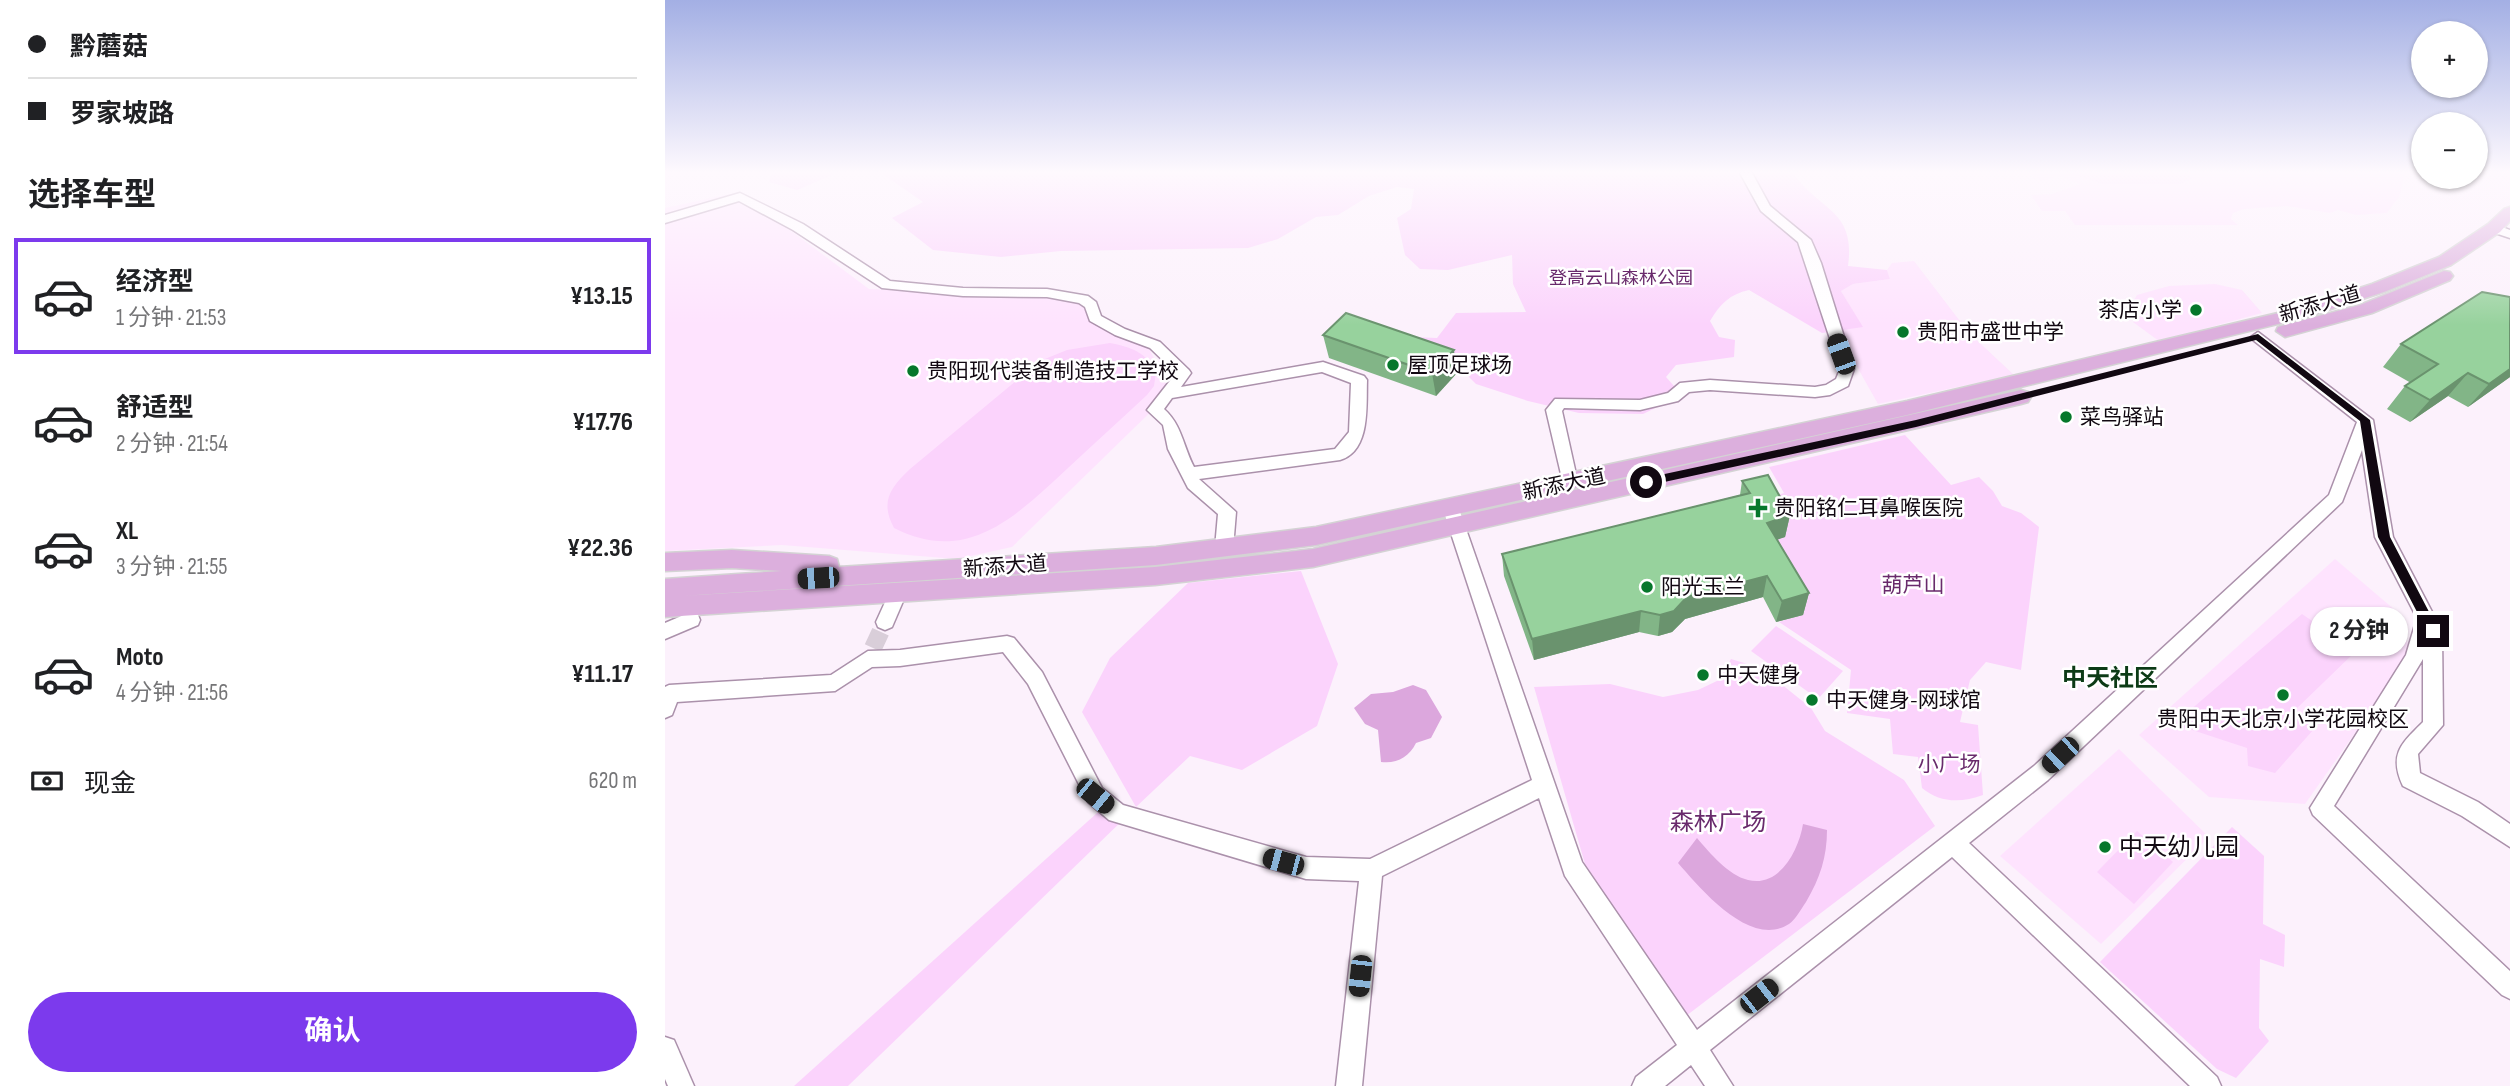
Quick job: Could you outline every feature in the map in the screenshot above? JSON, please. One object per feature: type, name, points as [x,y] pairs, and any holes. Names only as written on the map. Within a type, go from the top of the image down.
[{"type":"main road","name":"新添大道","points":[[665,607],[1154,576],[1299,560],[1570,482],[1907,408],[2300,313],[2378,288],[2505,233]]},
{"type":"main road","name":"新添大道","points":[[665,587],[1156,556],[1454,517],[1697,470],[1916,423],[2258,337],[2316,325],[2397,299],[2458,269],[2505,233]]},
{"type":"main road","points":[[665,562],[732,559],[920,572]]},
{"type":"main road","points":[[665,622],[691,620],[797,598]]},
{"type":"street","points":[[794,224],[887,285],[963,292],[1047,292],[1083,299],[1091,305],[1095,318],[1155,345],[1184,373],[1155,410],[1170,423],[1176,449],[1194,484],[1227,512],[1224,548]]},
{"type":"street","points":[[1570,482],[1554,410],[1560,403],[1640,405],[1673,397],[1685,387],[1710,384],[1815,392],[1830,390],[1843,382],[1847,369],[1814,263],[1804,240],[1784,224]]},
{"type":"street","points":[[2258,337],[2365,420],[2384,537],[2433,631],[2433,726],[2407,751],[2410,779],[2470,810],[2510,836]]},
{"type":"street","points":[[1166,394],[1196,391],[1323,367],[1359,380],[1357,433],[1340,454],[1189,474]]},
{"type":"street","points":[[1645,1086],[2041,773],[2336,498],[2365,420]]},
{"type":"street","points":[[1454,517],[1573,868],[1720,1086]]},
{"type":"street","points":[[885,622],[898,592]]},
{"type":"street","points":[[2426,618],[2415,657],[2321,808],[2510,987]]},
{"type":"street","points":[[665,631],[691,620]]},
{"type":"street","points":[[665,709],[669,694],[835,683],[870,653],[900,658],[1007,644],[1035,678],[1095,796],[1117,813],[1306,868],[1371,870],[1545,784]]},
{"type":"street","points":[[1953,843],[2208,1086]]},
{"type":"street","points":[[1349,1086],[1371,870]]},
{"type":"street","points":[[665,1049],[681,1086]]},
{"type":"shaded area","name":"贵阳现代装备制造技工学校","points":[[665,224],[781,224],[869,289],[1028,295],[1074,301],[1150,350],[1170,393],[1012,547],[957,559],[782,545],[665,551]]},
{"type":"shaded area","points":[[2074,224],[2236,224],[2075,225]]},
{"type":"shaded area","name":"贵阳市盛世中学","points":[[1914,261],[1969,333],[2014,375],[1878,404],[1837,331],[1862,326],[1841,291],[1853,284],[1890,279],[1887,270],[1892,263]]},
{"type":"shaded area","name":"茶店小学","points":[[2215,284],[2242,290],[2262,313],[2159,341],[2133,322],[2139,318],[2129,308],[2137,295],[2169,286]]},
{"type":"shaded area","name":"贵阳中天北京小学花园校区","points":[[2335,559],[2402,616],[2410,655],[2305,804],[2209,797],[2139,735]]},
{"type":"shaded area","points":[[1413,685],[1426,690],[1442,717],[1431,738],[1416,743],[1402,758],[1381,762],[1378,730],[1365,724],[1354,708],[1371,694],[1393,692]]},
{"type":"shaded area","name":"中天幼儿园","points":[[2119,749],[2209,837],[2101,944],[2000,856]]},
{"type":"shaded area","points":[[1803,824],[1827,830],[1822,867],[1811,893],[1796,917],[1789,924],[1774,930],[1758,929],[1727,912],[1699,887],[1678,863],[1697,838],[1733,873],[1748,880],[1770,878],[1792,855]]},
{"type":"green space","points":[[899,224],[1304,224],[1278,239],[1248,248],[1061,251],[1001,257],[933,250]]},
{"type":"green space","name":"登高云山森林公园","points":[[1398,224],[1842,224],[1849,247],[1848,266],[1887,270],[1890,279],[1853,284],[1841,291],[1863,327],[1822,333],[1749,290],[1736,294],[1722,305],[1710,321],[1719,337],[1735,340],[1734,357],[1676,365],[1666,377],[1682,395],[1643,414],[1579,413],[1528,401],[1476,384],[1464,372],[1377,341],[1413,337],[1437,338],[1456,313],[1526,312],[1513,284],[1512,255],[1448,270],[1420,269],[1405,255]]},
{"type":"green space","points":[[1110,343],[1143,355],[1156,372],[1154,386],[1030,503],[990,530],[968,538],[945,541],[921,538],[894,528],[888,510],[889,496],[910,469],[1040,361],[1067,350]]},
{"type":"green space","name":"葫芦山","points":[[1905,435],[1951,485],[1979,477],[1993,491],[2002,506],[2021,513],[2039,527],[2021,670],[1986,662],[1970,680],[1960,722],[1978,725],[1983,795],[1967,799],[1943,799],[1922,788],[1918,757],[1893,754],[1890,719],[1847,713],[1851,670],[1779,622],[1803,614],[1763,545],[1767,499],[1784,493],[1769,467]]},
{"type":"green space","points":[[1301,571],[1338,664],[1317,726],[1242,770],[1190,756],[1136,807],[1082,712],[1110,658],[1188,583]]},
{"type":"green space","points":[[2302,614],[2356,651],[2294,711],[2314,729],[2275,773],[2248,766],[2247,748],[2174,724]]},
{"type":"green space","points":[[1776,626],[1843,671],[1818,699],[1751,651]]},
{"type":"green space","name":"森林广场","points":[[1731,659],[1754,666],[1775,679],[1811,708],[1825,731],[1904,780],[1935,826],[1686,1016],[1585,864],[1534,687],[1610,684],[1663,697],[1698,690],[1719,680]]},
{"type":"green space","points":[[1107,804],[1127,816],[848,1086],[794,1086]]},
{"type":"green space","points":[[2232,827],[2264,856],[2263,924],[2285,935],[2284,967],[2260,959],[2259,1028],[2269,1041],[2236,1078],[2217,1069],[2100,962]]},
{"type":"green space","points":[[2137,831],[2173,862],[2134,904],[2097,872]]},
{"type":"building","points":[[2482,292],[2510,297],[2510,369],[2489,384],[2468,373],[2430,400],[2405,386],[2438,364],[2401,344]]},
{"type":"building","points":[[1346,313],[1454,350],[1432,373],[1323,335]]},
{"type":"building","name":"阳光玉兰","points":[[1768,475],[1790,515],[1767,523],[1809,593],[1782,601],[1767,576],[1687,597],[1674,611],[1660,615],[1641,611],[1532,639],[1502,554],[1750,493],[1742,481]]},
{"type":"tunnel","points":[[873,648],[885,622]]},
{"type":"place","name":"茶店小学","points":[[2196,310]]},
{"type":"place","name":"贵阳市盛世中学","points":[[1903,332]]},
{"type":"place","name":"屋顶足球场","points":[[1393,365]]},
{"type":"place","name":"贵阳现代装备制造技工学校","points":[[913,371]]},
{"type":"place","name":"菜鸟驿站","points":[[2066,417]]},
{"type":"place","name":"贵阳铭仁耳鼻喉医院","points":[[1758,508]]},
{"type":"place","name":"阳光玉兰","points":[[1647,587]]},
{"type":"place","name":"中天健身","points":[[1703,675]]},
{"type":"place","name":"贵阳中天北京小学花园校区","points":[[2283,695]]},
{"type":"place","name":"中天健身-网球馆","points":[[1812,700]]},
{"type":"place","name":"中天幼儿园","points":[[2105,847]]},
{"type":"district","name":"中天社区","points":[[2110,678]]},
{"type":"route","points":[[1646,482],[1916,423],[2258,337],[2365,420],[2384,537],[2433,631]]},
{"type":"park label","name":"小广场","points":[[1949,764]]}]
